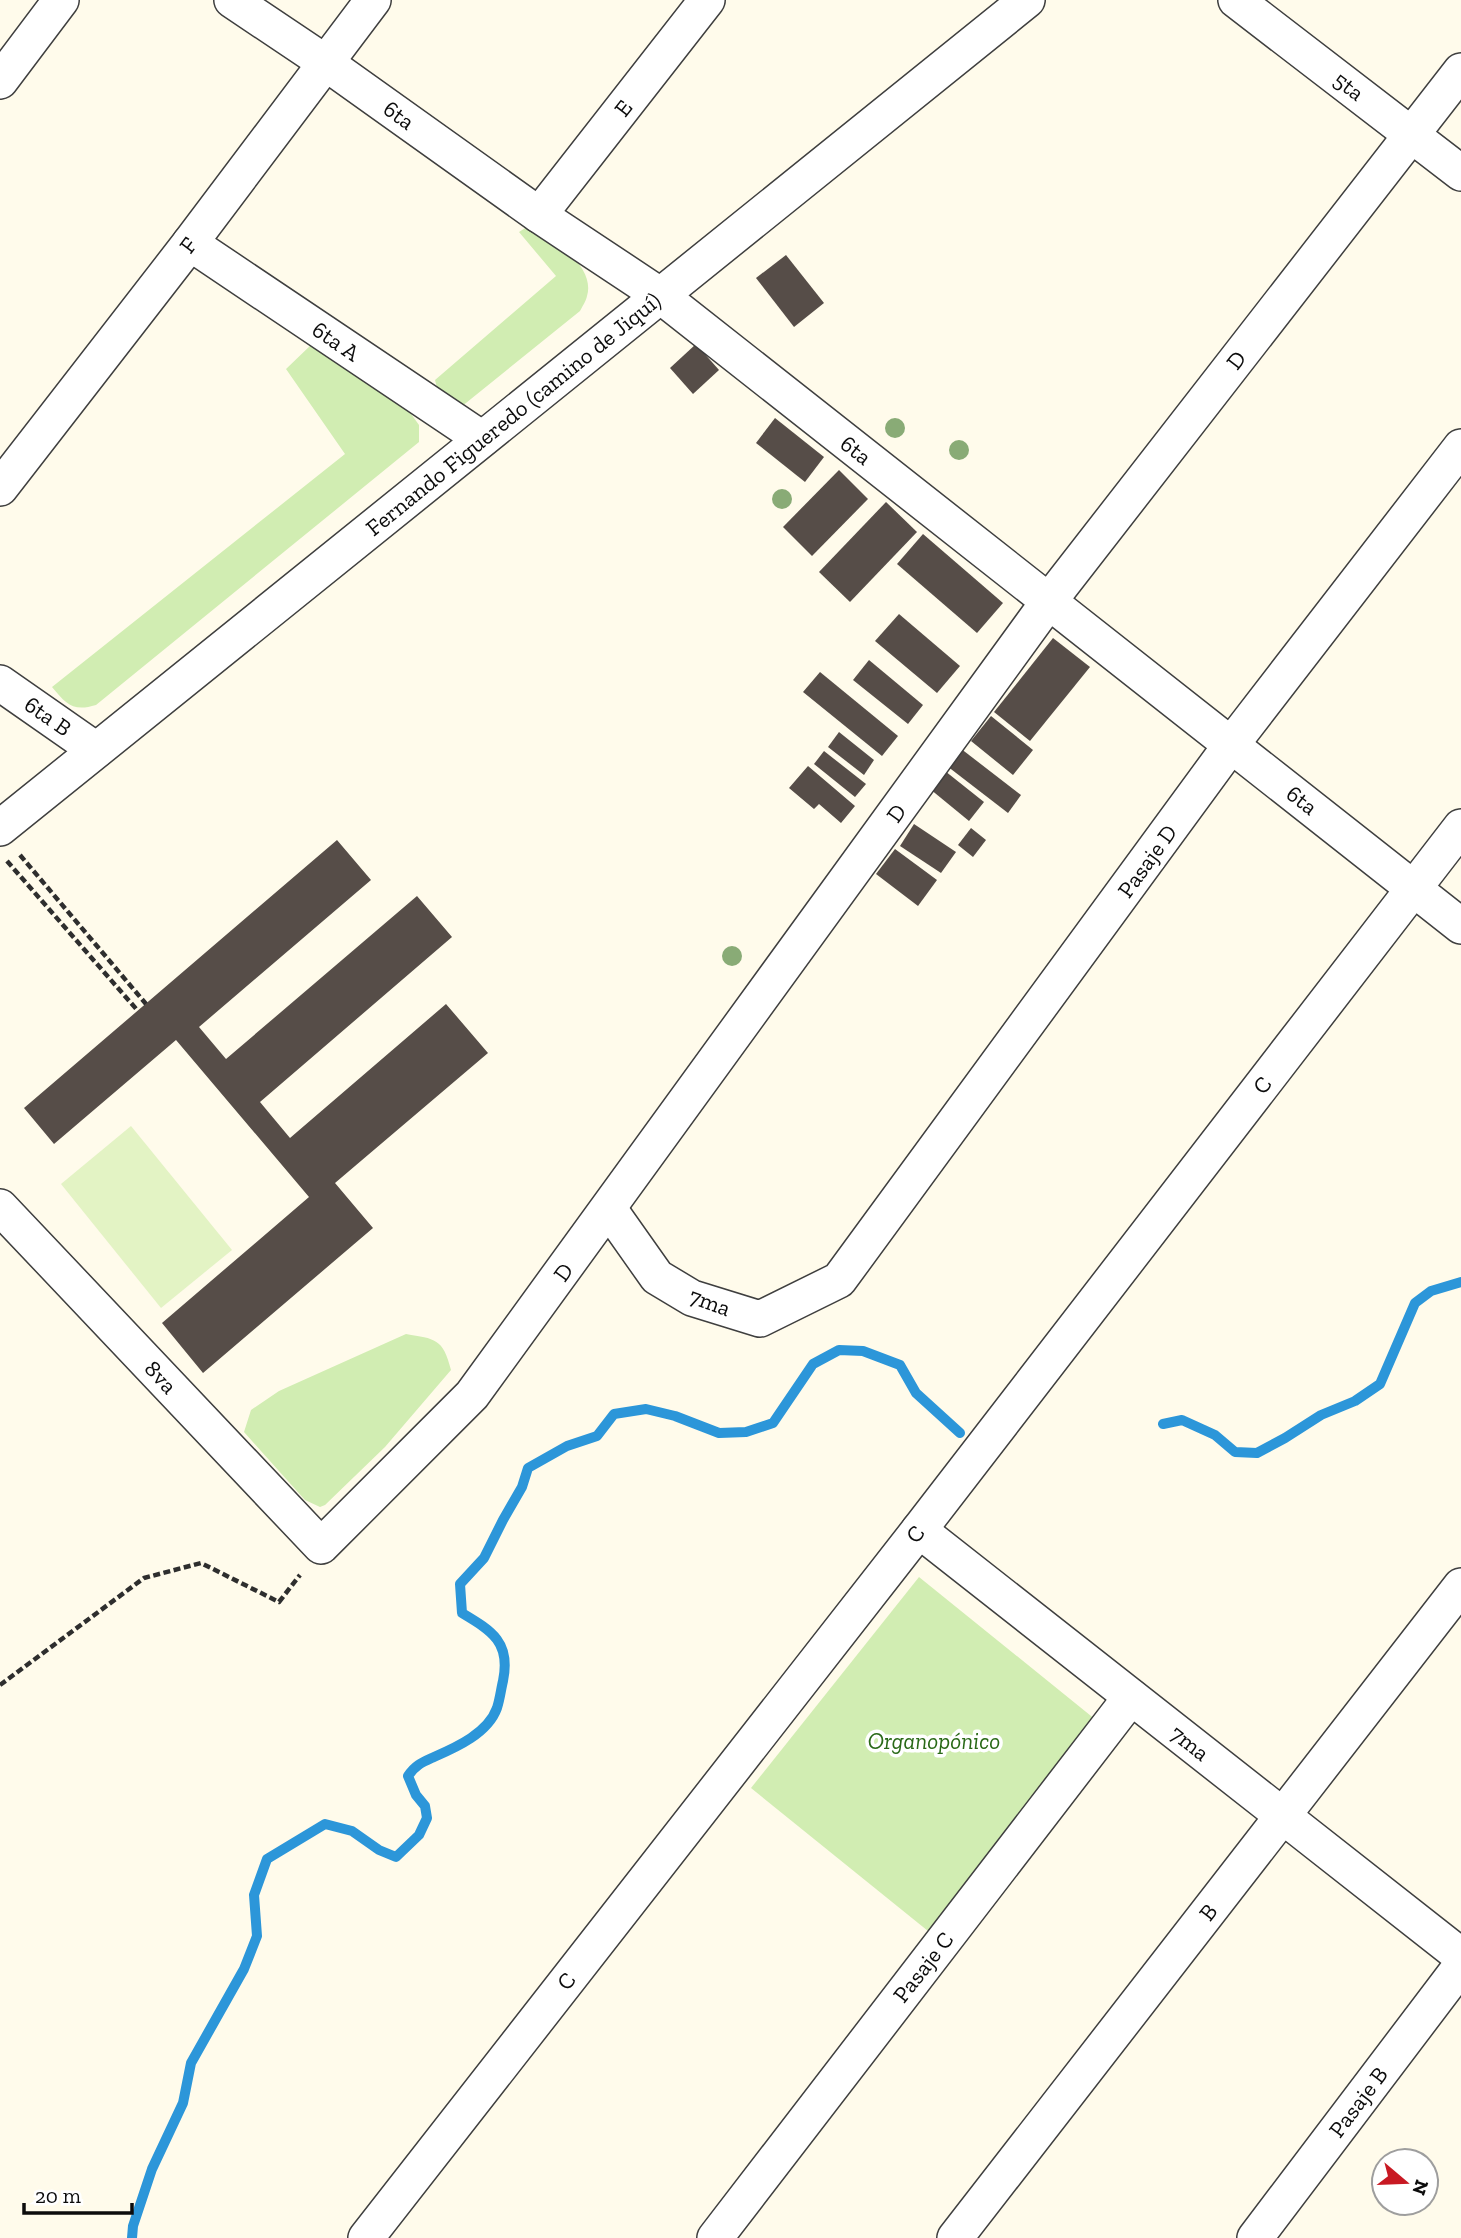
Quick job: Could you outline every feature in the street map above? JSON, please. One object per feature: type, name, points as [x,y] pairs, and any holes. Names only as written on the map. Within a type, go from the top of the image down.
[{"type":"street","points":[[0,81],[61,0]]},
{"type":"street","name":"6ta","points":[[232,0],[539,215],[661,296],[1461,926]]},
{"type":"street","name":"F","points":[[0,488],[190,243],[373,0]]},
{"type":"street","name":"E","points":[[539,215],[707,0]]},
{"type":"street","name":"Fernando Figueredo (camino de Jiquí)","points":[[9,839],[96,750],[1027,0]]},
{"type":"street","name":"5ta","points":[[1236,0],[1461,173]]},
{"type":"street","name":"D","points":[[321,1546],[472,1395],[1049,601],[1461,71]]},
{"type":"street","name":"6ta A","points":[[190,243],[482,439]]},
{"type":"street","name":"Pasaje D","points":[[839,1280],[1231,745],[1461,447]]},
{"type":"street","name":"6ta B","points":[[0,683],[96,750]]},
{"type":"street","name":"C","points":[[366,2238],[919,1530],[1461,827]]},
{"type":"street","name":"8va","points":[[0,1207],[321,1546]]},
{"type":"street","name":"7ma","points":[[608,1209],[657,1277],[692,1298],[760,1319],[839,1280]]},
{"type":"street","name":"7ma","points":[[919,1530],[1461,1956]]},
{"type":"street","name":"B","points":[[956,2238],[1461,1586]]},
{"type":"street","name":"Pasaje C","points":[[715,2238],[1131,1697]]},
{"type":"street","name":"Pasaje B","points":[[1255,2238],[1461,1966]]},
{"type":"path","points":[[9,839],[146,1004]]},
{"type":"path","points":[[0,853],[138,1011]]},
{"type":"path","points":[[0,1685],[144,1578],[201,1563],[279,1602],[321,1546]]},
{"type":"green space","points":[[533,223],[561,245],[579,264],[588,285],[586,300],[580,311],[461,407],[439,395],[435,380],[556,276],[519,232]]},
{"type":"green space","points":[[312,344],[409,411],[419,425],[419,442],[96,705],[81,708],[66,702],[52,687],[345,454],[286,369]]},
{"type":"green space","points":[[131,1126],[232,1250],[161,1308],[61,1184]]},
{"type":"green space","points":[[406,1334],[431,1339],[441,1346],[451,1370],[385,1447],[325,1505],[320,1507],[305,1500],[244,1432],[251,1410],[279,1391]]},
{"type":"green space","name":"Organopónico","points":[[919,1577],[1096,1720],[928,1931],[751,1788]]},
{"type":"building","points":[[786,255],[824,303],[794,327],[756,278]]},
{"type":"building","points":[[696,344],[719,370],[693,394],[670,368]]},
{"type":"building","points":[[775,418],[824,457],[805,482],[756,443]]},
{"type":"building","points":[[839,470],[868,499],[812,556],[783,527]]},
{"type":"building","points":[[886,502],[917,532],[850,602],[819,572]]},
{"type":"building","points":[[923,534],[1003,603],[977,633],[897,564]]},
{"type":"building","points":[[899,614],[960,666],[937,693],[875,641]]},
{"type":"building","points":[[1053,638],[1090,667],[1030,741],[994,712]]},
{"type":"building","points":[[869,660],[923,705],[908,724],[853,680]]},
{"type":"building","points":[[820,672],[898,736],[882,756],[803,692]]},
{"type":"building","points":[[991,716],[1033,750],[1013,775],[971,741]]},
{"type":"building","points":[[839,732],[874,760],[864,775],[828,747]]},
{"type":"building","points":[[960,748],[1021,795],[1008,813],[947,766]]},
{"type":"building","points":[[824,751],[866,784],[855,797],[814,764]]},
{"type":"building","points":[[808,766],[855,806],[841,823],[819,804],[814,809],[789,788]]},
{"type":"building","points":[[945,771],[984,802],[969,821],[930,789]]},
{"type":"building","points":[[914,824],[956,852],[941,873],[900,846]]},
{"type":"building","points":[[971,828],[986,840],[973,857],[958,845]]},
{"type":"building","points":[[337,840],[371,880],[199,1027],[226,1059],[417,896],[452,937],[260,1102],[290,1138],[446,1004],[488,1053],[335,1183],[373,1228],[203,1373],[162,1323],[309,1197],[176,1040],[54,1144],[24,1108]]},
{"type":"building","points":[[895,849],[937,880],[918,906],[876,874]]},
{"type":"waterway","points":[[1163,1424],[1182,1420],[1215,1435],[1235,1452],[1257,1453],[1321,1415],[1355,1401],[1380,1384],[1415,1303],[1431,1291],[1461,1282]]},
{"type":"waterway","points":[[132,2238],[133,2226],[152,2169],[183,2103],[191,2063],[244,1969],[257,1936],[254,1895],[267,1859],[325,1824],[352,1831],[379,1850],[396,1857],[419,1835],[427,1818],[425,1806],[416,1795],[408,1776],[420,1764],[471,1738],[493,1717],[503,1681],[504,1656],[497,1639],[462,1613],[460,1584],[484,1558],[522,1487],[528,1468],[567,1446],[597,1436],[614,1414],[646,1409],[675,1416],[719,1433],[746,1432],[773,1423],[813,1364],[839,1350],[863,1351],[900,1365],[916,1393],[960,1433]]}]
